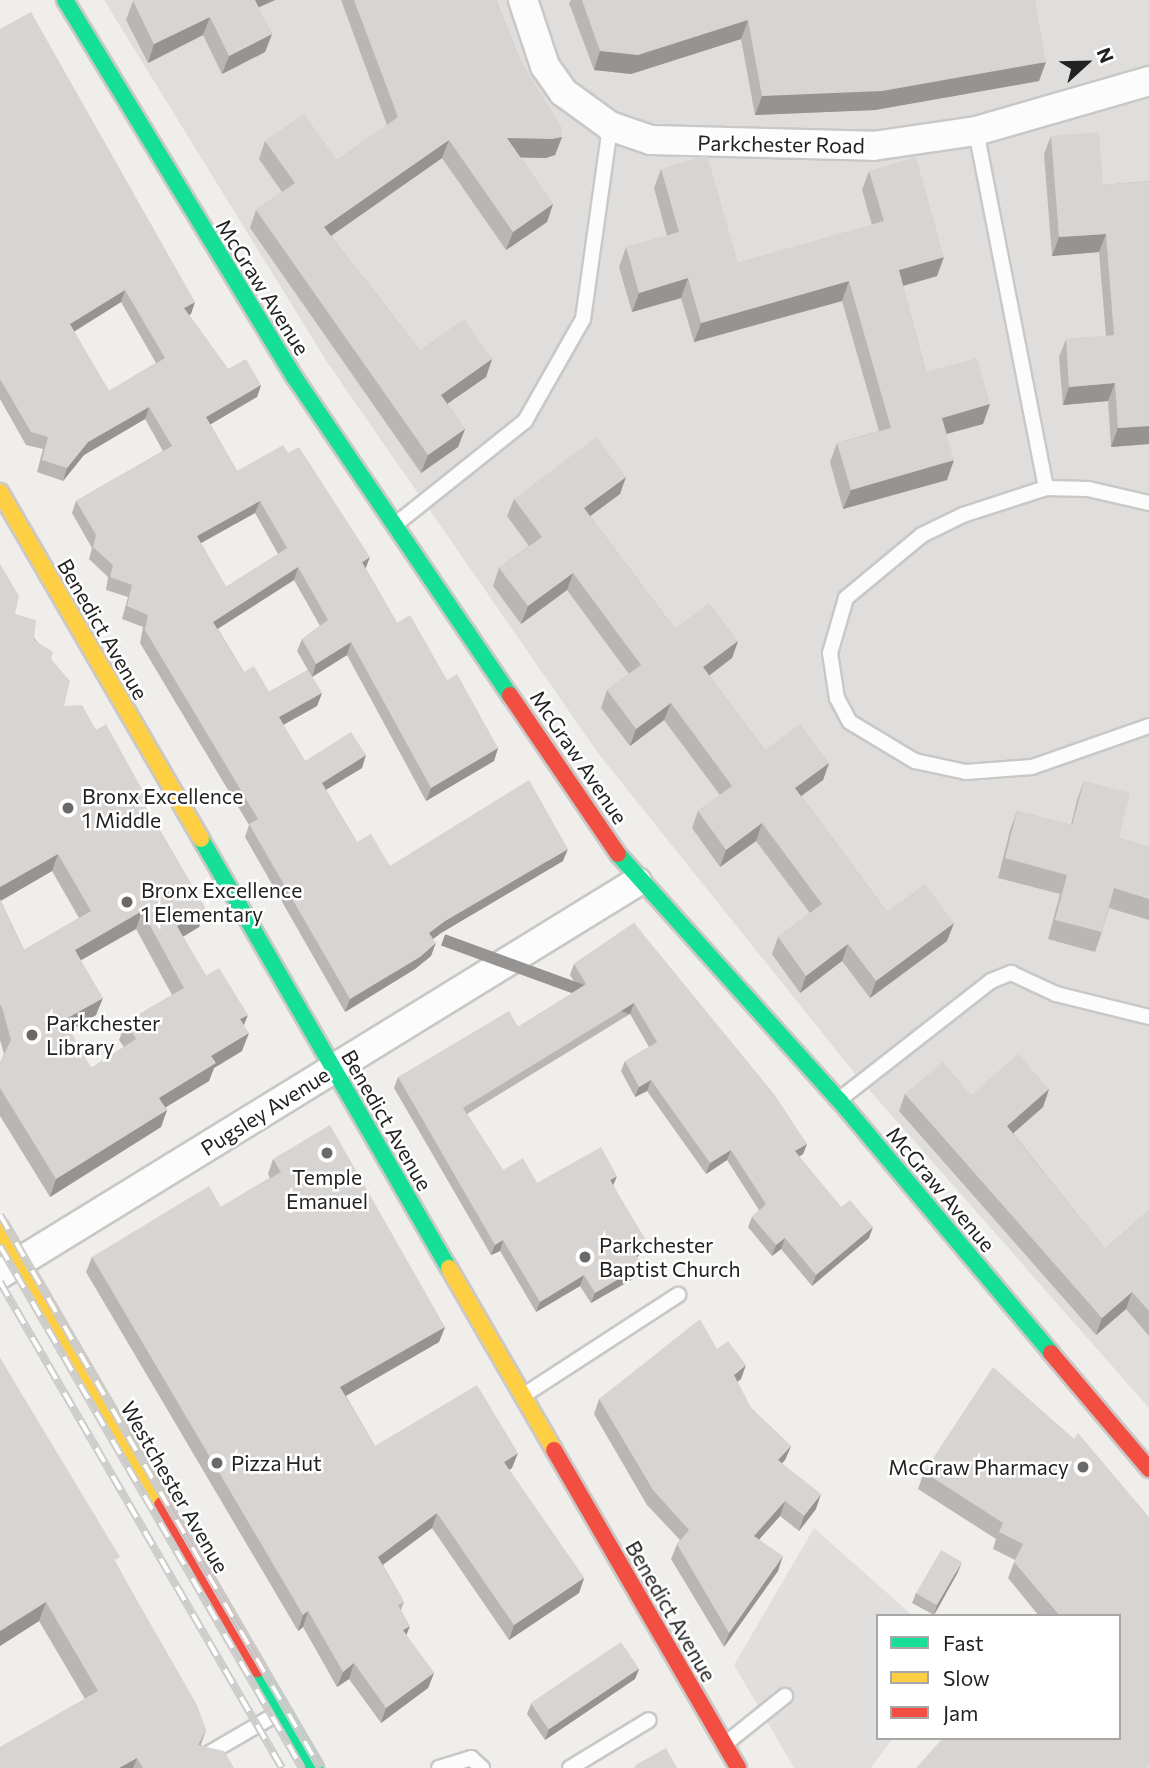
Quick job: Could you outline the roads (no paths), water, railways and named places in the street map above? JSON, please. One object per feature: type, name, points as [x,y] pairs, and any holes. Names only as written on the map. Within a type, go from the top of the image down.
[{"type":"street","name":"McGraw Avenue","points":[[65,0],[233,281],[637,882],[839,1100],[1149,1469]]},
{"type":"street","name":"Parkchester Road","points":[[523,0],[557,83],[610,126],[651,140],[804,149],[976,131],[1149,81]]},
{"type":"street","name":"Benedict Avenue","points":[[0,492],[738,1768]]},
{"type":"street","name":"Pugsley Avenue","points":[[10,1268],[637,882]]},
{"type":"street","name":"Westchester Avenue","points":[[0,1227],[10,1268],[315,1768]]},
{"type":"lane","points":[[396,524],[525,421],[583,319],[610,126]]},
{"type":"lane","points":[[976,131],[1046,488]]},
{"type":"lane","points":[[1149,503],[1088,489],[1046,488],[922,535],[846,598],[830,653],[837,698],[850,722],[870,740],[915,761],[966,772],[1032,767],[1149,726]]},
{"type":"lane","points":[[839,1100],[981,989],[1011,973],[1056,993],[1149,1017]]},
{"type":"lane","points":[[522,1396],[678,1296]]},
{"type":"lane","points":[[724,1745],[785,1696]]},
{"type":"lane","points":[[200,1759],[282,1711]]},
{"type":"lane","points":[[570,1768],[649,1720]]},
{"type":"lane","points":[[439,1768],[471,1758],[482,1768]]},
{"type":"railway","points":[[0,1215],[320,1768]]},
{"type":"railway","points":[[0,1246],[302,1768]]},
{"type":"railway","points":[[0,1282],[282,1768]]},
{"type":"place","name":"Bronx Excellence 1 Middle","points":[[68,808]]},
{"type":"place","name":"Bronx Excellence 1 Elementary","points":[[127,902]]},
{"type":"place","name":"Parkchester Library","points":[[32,1035]]},
{"type":"place","name":"Temple Emanuel","points":[[327,1153]]},
{"type":"place","name":"Parkchester Baptist Church","points":[[585,1257]]},
{"type":"place","name":"Pizza Hut","points":[[217,1463]]},
{"type":"place","name":"McGraw Pharmacy","points":[[1083,1467]]}]
